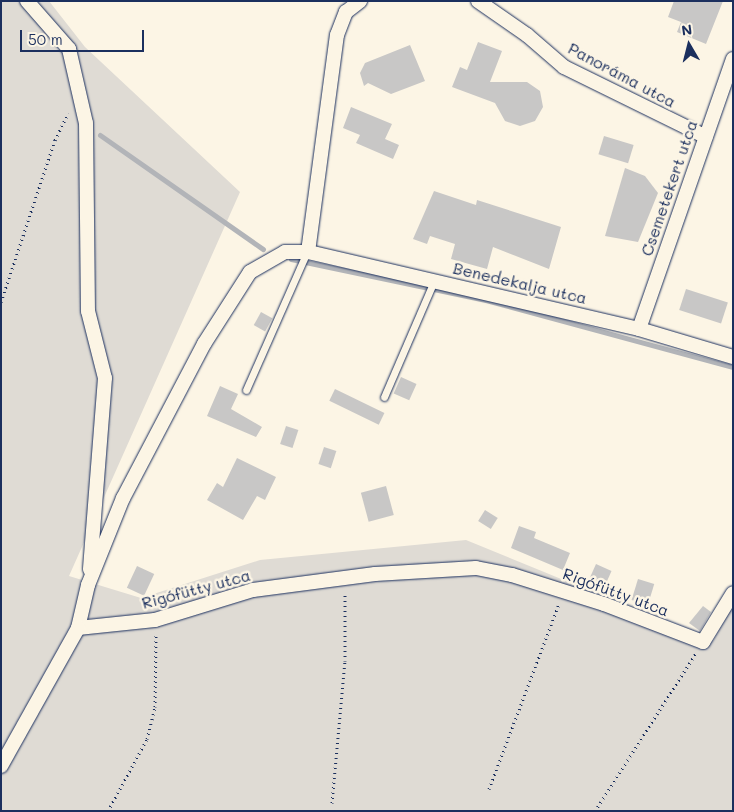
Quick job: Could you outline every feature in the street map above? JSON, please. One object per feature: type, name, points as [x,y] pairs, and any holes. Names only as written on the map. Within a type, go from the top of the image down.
[{"type":"street","points":[[1,766],[78,628],[88,585],[104,378],[88,311],[86,124],[69,49],[27,1]]},
{"type":"street","points":[[88,585],[123,498],[228,303],[250,272],[284,252],[302,251],[338,35],[346,12],[360,1]]},
{"type":"street","name":"Panoráma utca","points":[[478,1],[527,34],[564,67],[706,137]]},
{"type":"street","name":"Csemetekert utca","points":[[639,329],[733,59]]},
{"type":"street","name":"Benedekalja utca","points":[[302,251],[639,329],[733,357]]},
{"type":"street","name":"Rigófütty utca","points":[[78,628],[155,620],[254,590],[345,577],[476,568],[564,591],[703,642]]},
{"type":"street","points":[[703,642],[733,593]]},
{"type":"lane","points":[[246,390],[300,268],[302,251]]},
{"type":"lane","points":[[384,397],[429,298],[434,282]]},
{"type":"path","points":[[1,302],[69,107]]},
{"type":"path","points":[[332,803],[345,661],[345,577]]},
{"type":"path","points":[[489,789],[564,591]]},
{"type":"path","points":[[108,811],[147,739],[155,707],[155,620]]},
{"type":"path","points":[[595,811],[703,642]]},
{"type":"shaded area","points":[[1,1],[49,1],[85,47],[240,192],[69,576],[141,598],[260,560],[466,540],[713,641],[733,605],[733,811],[1,811]]},
{"type":"building","points":[[674,1],[723,1],[706,44],[677,32],[681,22],[668,17]]},
{"type":"building","points":[[478,42],[502,51],[490,82],[527,82],[540,91],[543,107],[535,121],[520,126],[505,121],[495,103],[452,87],[460,67],[467,70]]},
{"type":"building","points":[[410,45],[425,81],[391,94],[368,83],[364,86],[360,73],[365,63]]},
{"type":"building","points":[[351,107],[392,124],[385,139],[399,145],[393,159],[356,143],[360,135],[343,128]]},
{"type":"building","points":[[604,136],[634,145],[628,163],[598,154]]},
{"type":"building","points":[[625,168],[645,176],[658,193],[638,242],[605,236]]},
{"type":"building","points":[[434,191],[476,205],[477,200],[561,227],[549,269],[493,247],[487,269],[451,259],[455,244],[430,236],[427,244],[413,239]]},
{"type":"building","points":[[686,289],[728,303],[721,324],[679,310]]},
{"type":"building","points":[[261,312],[272,318],[265,331],[254,325]]},
{"type":"building","points":[[401,377],[417,384],[409,400],[394,393]]},
{"type":"building","points":[[220,386],[238,394],[231,409],[262,427],[256,437],[207,416]]},
{"type":"building","points":[[335,389],[384,413],[379,425],[329,401]]},
{"type":"building","points":[[286,426],[298,430],[292,448],[280,444]]},
{"type":"building","points":[[324,447],[336,451],[331,468],[318,464]]},
{"type":"building","points":[[237,458],[276,477],[265,500],[257,496],[243,520],[207,500],[217,483],[223,487]]},
{"type":"building","points":[[386,486],[394,515],[369,522],[361,493]]},
{"type":"building","points":[[485,510],[498,518],[491,529],[478,521]]},
{"type":"building","points":[[519,526],[536,532],[534,538],[570,553],[563,570],[511,548]]},
{"type":"building","points":[[596,564],[612,571],[605,586],[589,580]]},
{"type":"building","points":[[137,566],[154,574],[144,596],[127,588]]},
{"type":"building","points":[[638,579],[654,584],[648,605],[632,600]]},
{"type":"building","points":[[703,606],[711,612],[700,631],[689,623]]},
{"type":"waterway","points":[[100,135],[263,249]]},
{"type":"waterway","points":[[291,259],[486,300],[733,367]]}]
